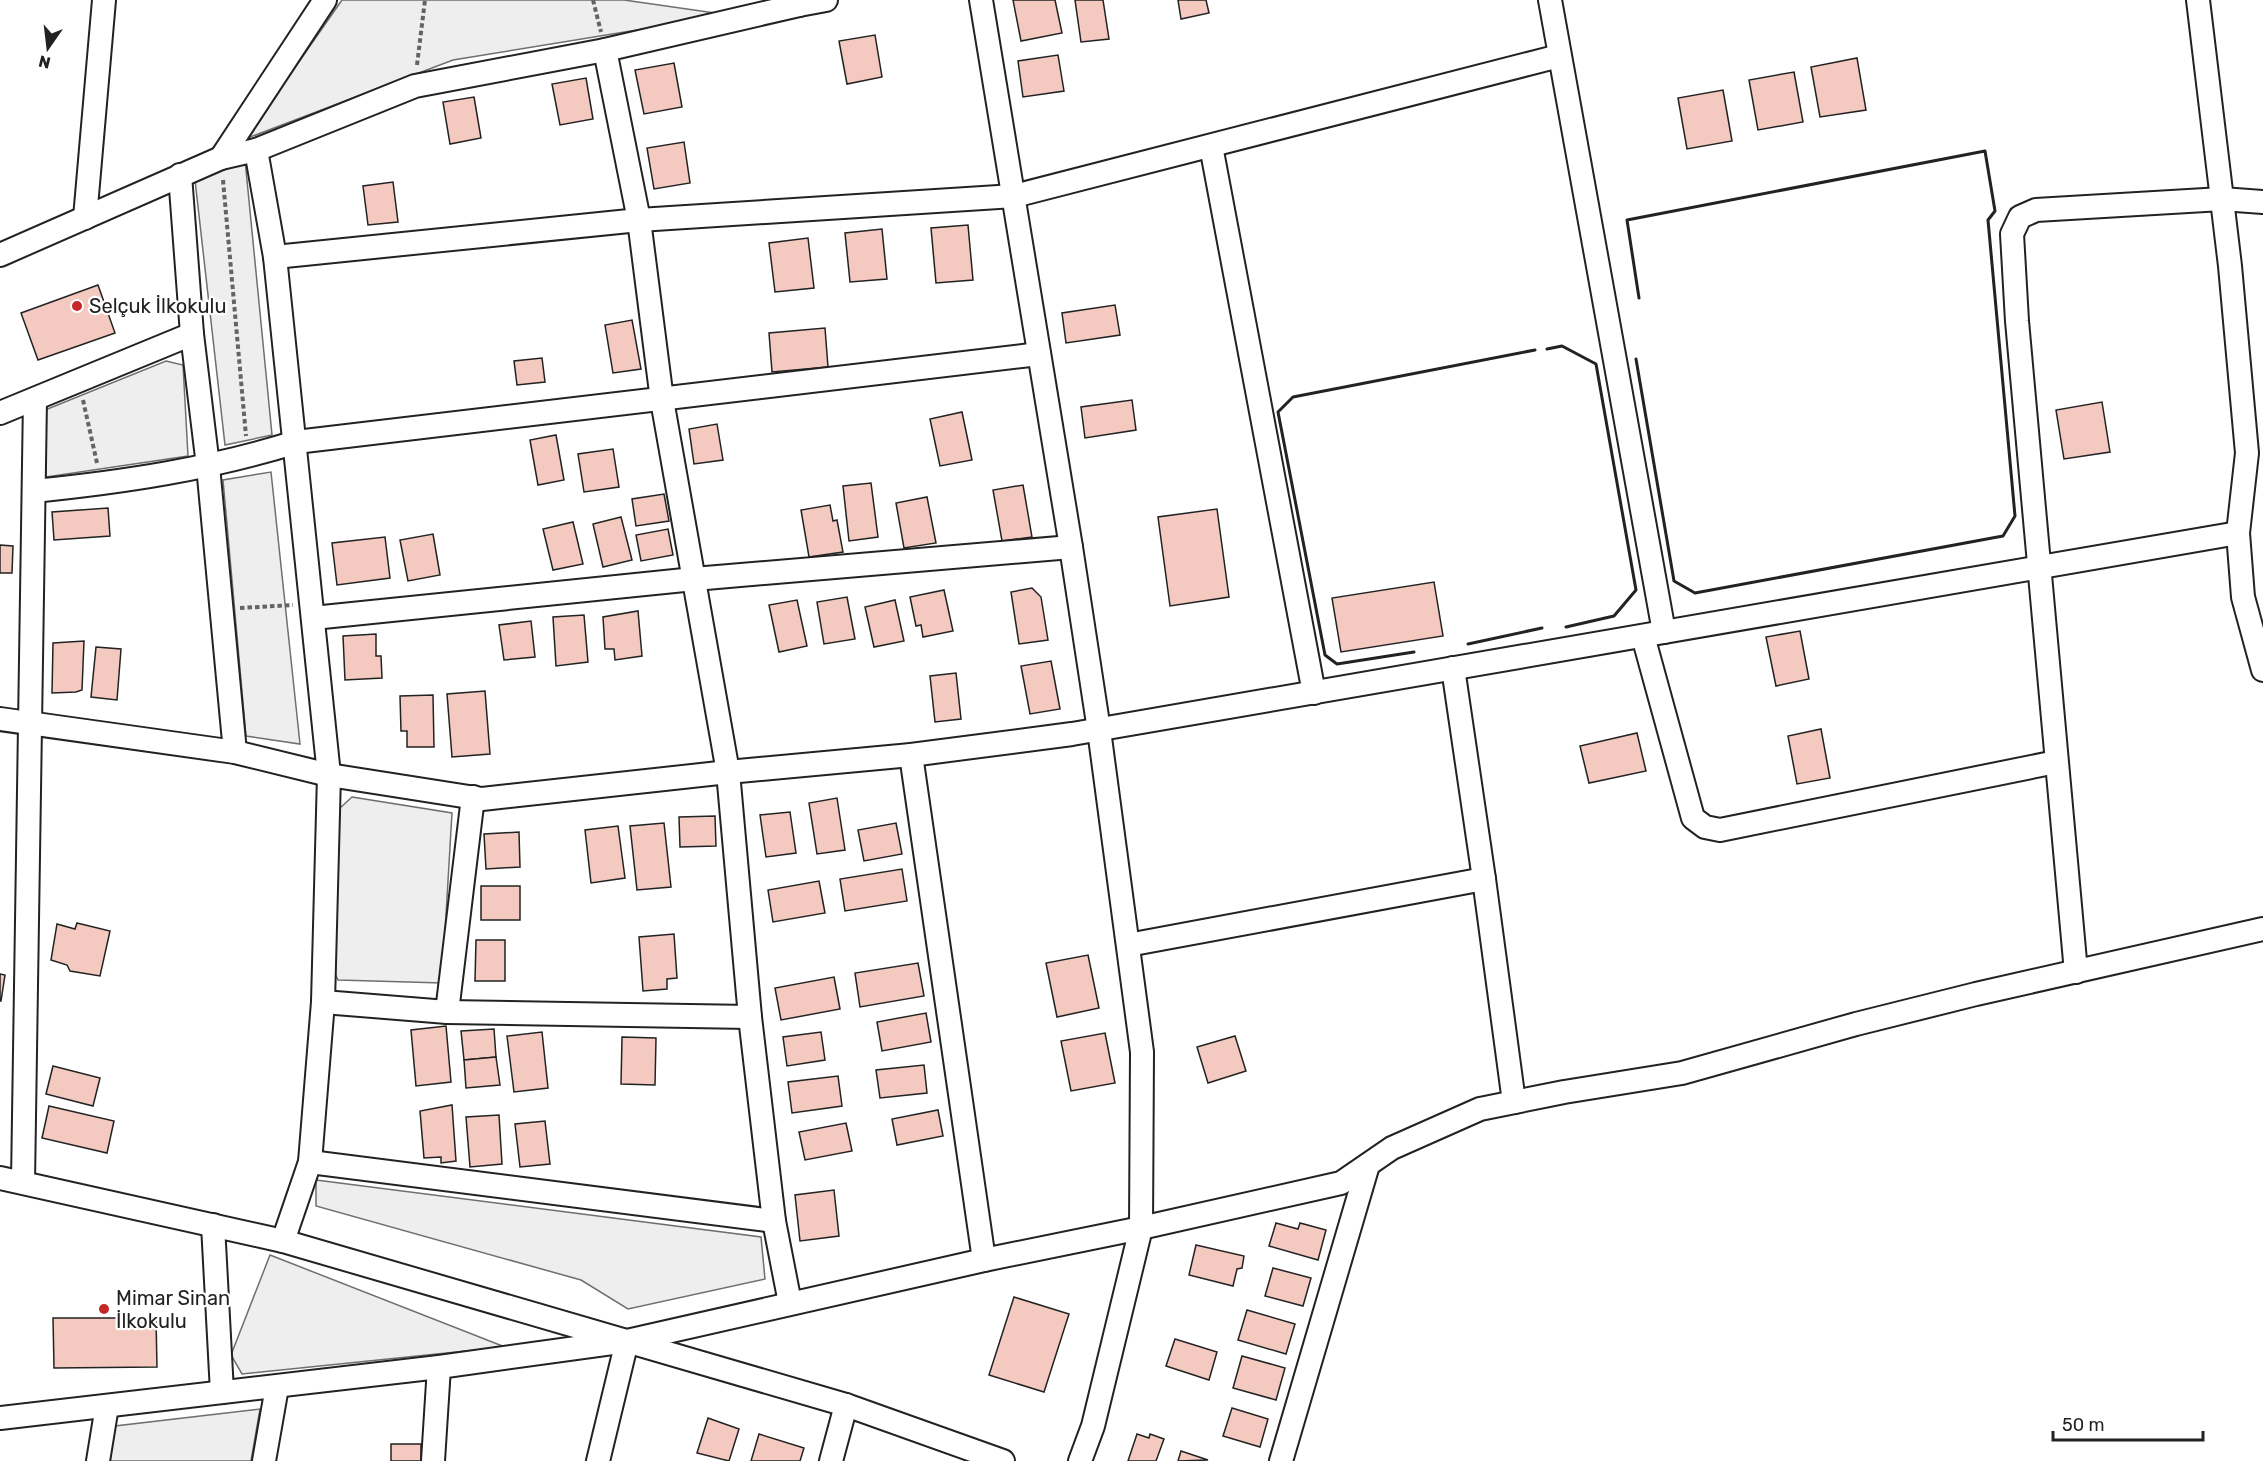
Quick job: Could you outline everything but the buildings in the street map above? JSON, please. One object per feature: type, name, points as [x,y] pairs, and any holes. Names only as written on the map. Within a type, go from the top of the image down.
[{"type":"street","points":[[85,218],[104,0]]},
{"type":"street","points":[[221,158],[325,0]]},
{"type":"street","points":[[774,0],[799,5]]},
{"type":"street","points":[[0,255],[221,158],[256,150],[415,86],[605,50],[826,0]]},
{"type":"street","points":[[981,0],[1099,729],[1142,1052],[1141,1228],[1093,1426],[1080,1461]]},
{"type":"street","points":[[1550,0],[1654,634],[1693,818],[1705,827],[1720,830],[2056,762]]},
{"type":"street","points":[[2198,0],[2222,199],[2247,453],[2238,533],[2243,597],[2263,669]]},
{"type":"street","points":[[605,50],[639,220],[662,400],[728,772],[750,1017],[774,1221],[789,1303]]},
{"type":"street","points":[[275,257],[639,220],[1014,196],[1559,56]]},
{"type":"street","points":[[1211,146],[1314,693]]},
{"type":"street","points":[[256,150],[275,257],[329,775],[323,1002],[310,1162],[283,1241]]},
{"type":"street","points":[[180,175],[192,334],[208,466],[235,752]]},
{"type":"street","points":[[2076,972],[2038,568],[2012,234],[2020,217],[2037,210],[2222,199],[2263,202]]},
{"type":"street","points":[[0,413],[192,334]]},
{"type":"street","points":[[34,491],[102,484],[208,466],[248,457],[296,442],[1039,354]]},
{"type":"street","points":[[22,1182],[35,399]]},
{"type":"street","points":[[0,719],[235,752],[329,775],[482,799],[911,755],[1099,729],[2238,533]]},
{"type":"street","points":[[312,611],[1071,547]]},
{"type":"street","points":[[1453,668],[1514,1102]]},
{"type":"street","points":[[911,755],[984,1260]]},
{"type":"street","points":[[447,1012],[472,797]]},
{"type":"street","points":[[1128,945],[1484,879]]},
{"type":"street","points":[[0,1418],[277,1387],[627,1341],[789,1303],[1341,1183],[1392,1148],[1480,1109],[1682,1073],[1867,1021],[2263,929]]},
{"type":"street","points":[[323,1002],[447,1012],[750,1017]]},
{"type":"street","points":[[310,1162],[774,1221]]},
{"type":"street","points":[[1281,1461],[1368,1165]]},
{"type":"street","points":[[0,1178],[283,1241],[846,1405],[1002,1461]]},
{"type":"street","points":[[213,1225],[222,1392]]},
{"type":"street","points":[[598,1461],[627,1341]]},
{"type":"street","points":[[433,1461],[439,1367]]},
{"type":"street","points":[[264,1461],[277,1387]]},
{"type":"street","points":[[831,1461],[846,1405]]},
{"type":"street","points":[[98,1461],[107,1406]]},
{"type":"path","points":[[415,86],[425,0]]},
{"type":"path","points":[[593,0],[605,50]]},
{"type":"path","points":[[221,158],[248,457]]},
{"type":"path","points":[[79,381],[102,484]]},
{"type":"path","points":[[221,609],[312,611]]},
{"type":"shaded area","points":[[342,0],[624,0],[729,15],[453,60],[245,139]]},
{"type":"shaded area","points":[[245,160],[272,435],[225,445],[195,180]]},
{"type":"shaded area","points":[[166,361],[183,365],[188,456],[46,477],[45,410]]},
{"type":"shaded area","points":[[271,472],[300,744],[246,736],[223,480]]},
{"type":"shaded area","points":[[352,797],[452,813],[442,983],[338,980],[331,965],[340,808]]},
{"type":"shaded area","points":[[316,1180],[761,1237],[765,1279],[628,1309],[581,1280],[316,1206]]},
{"type":"shaded area","points":[[270,1255],[505,1347],[242,1374],[231,1355]]},
{"type":"shaded area","points":[[260,1409],[251,1461],[110,1461],[115,1426]]},
{"type":"wall","points":[[1636,359],[1674,581],[1695,593],[2003,536],[2015,516],[1988,220],[1995,211],[1985,151],[1627,220],[1639,298]]},
{"type":"wall","points":[[1547,349],[1562,346],[1596,364],[1636,590],[1614,616],[1566,627]]},
{"type":"wall","points":[[1414,652],[1337,664],[1325,655],[1278,412],[1293,397],[1535,350]]},
{"type":"wall","points":[[1468,644],[1542,628]]},
{"type":"place","name":"Selçuk İlkokulu","points":[[77,306]]},
{"type":"place","name":"Mimar Sinan İlkokulu","points":[[104,1309]]}]
